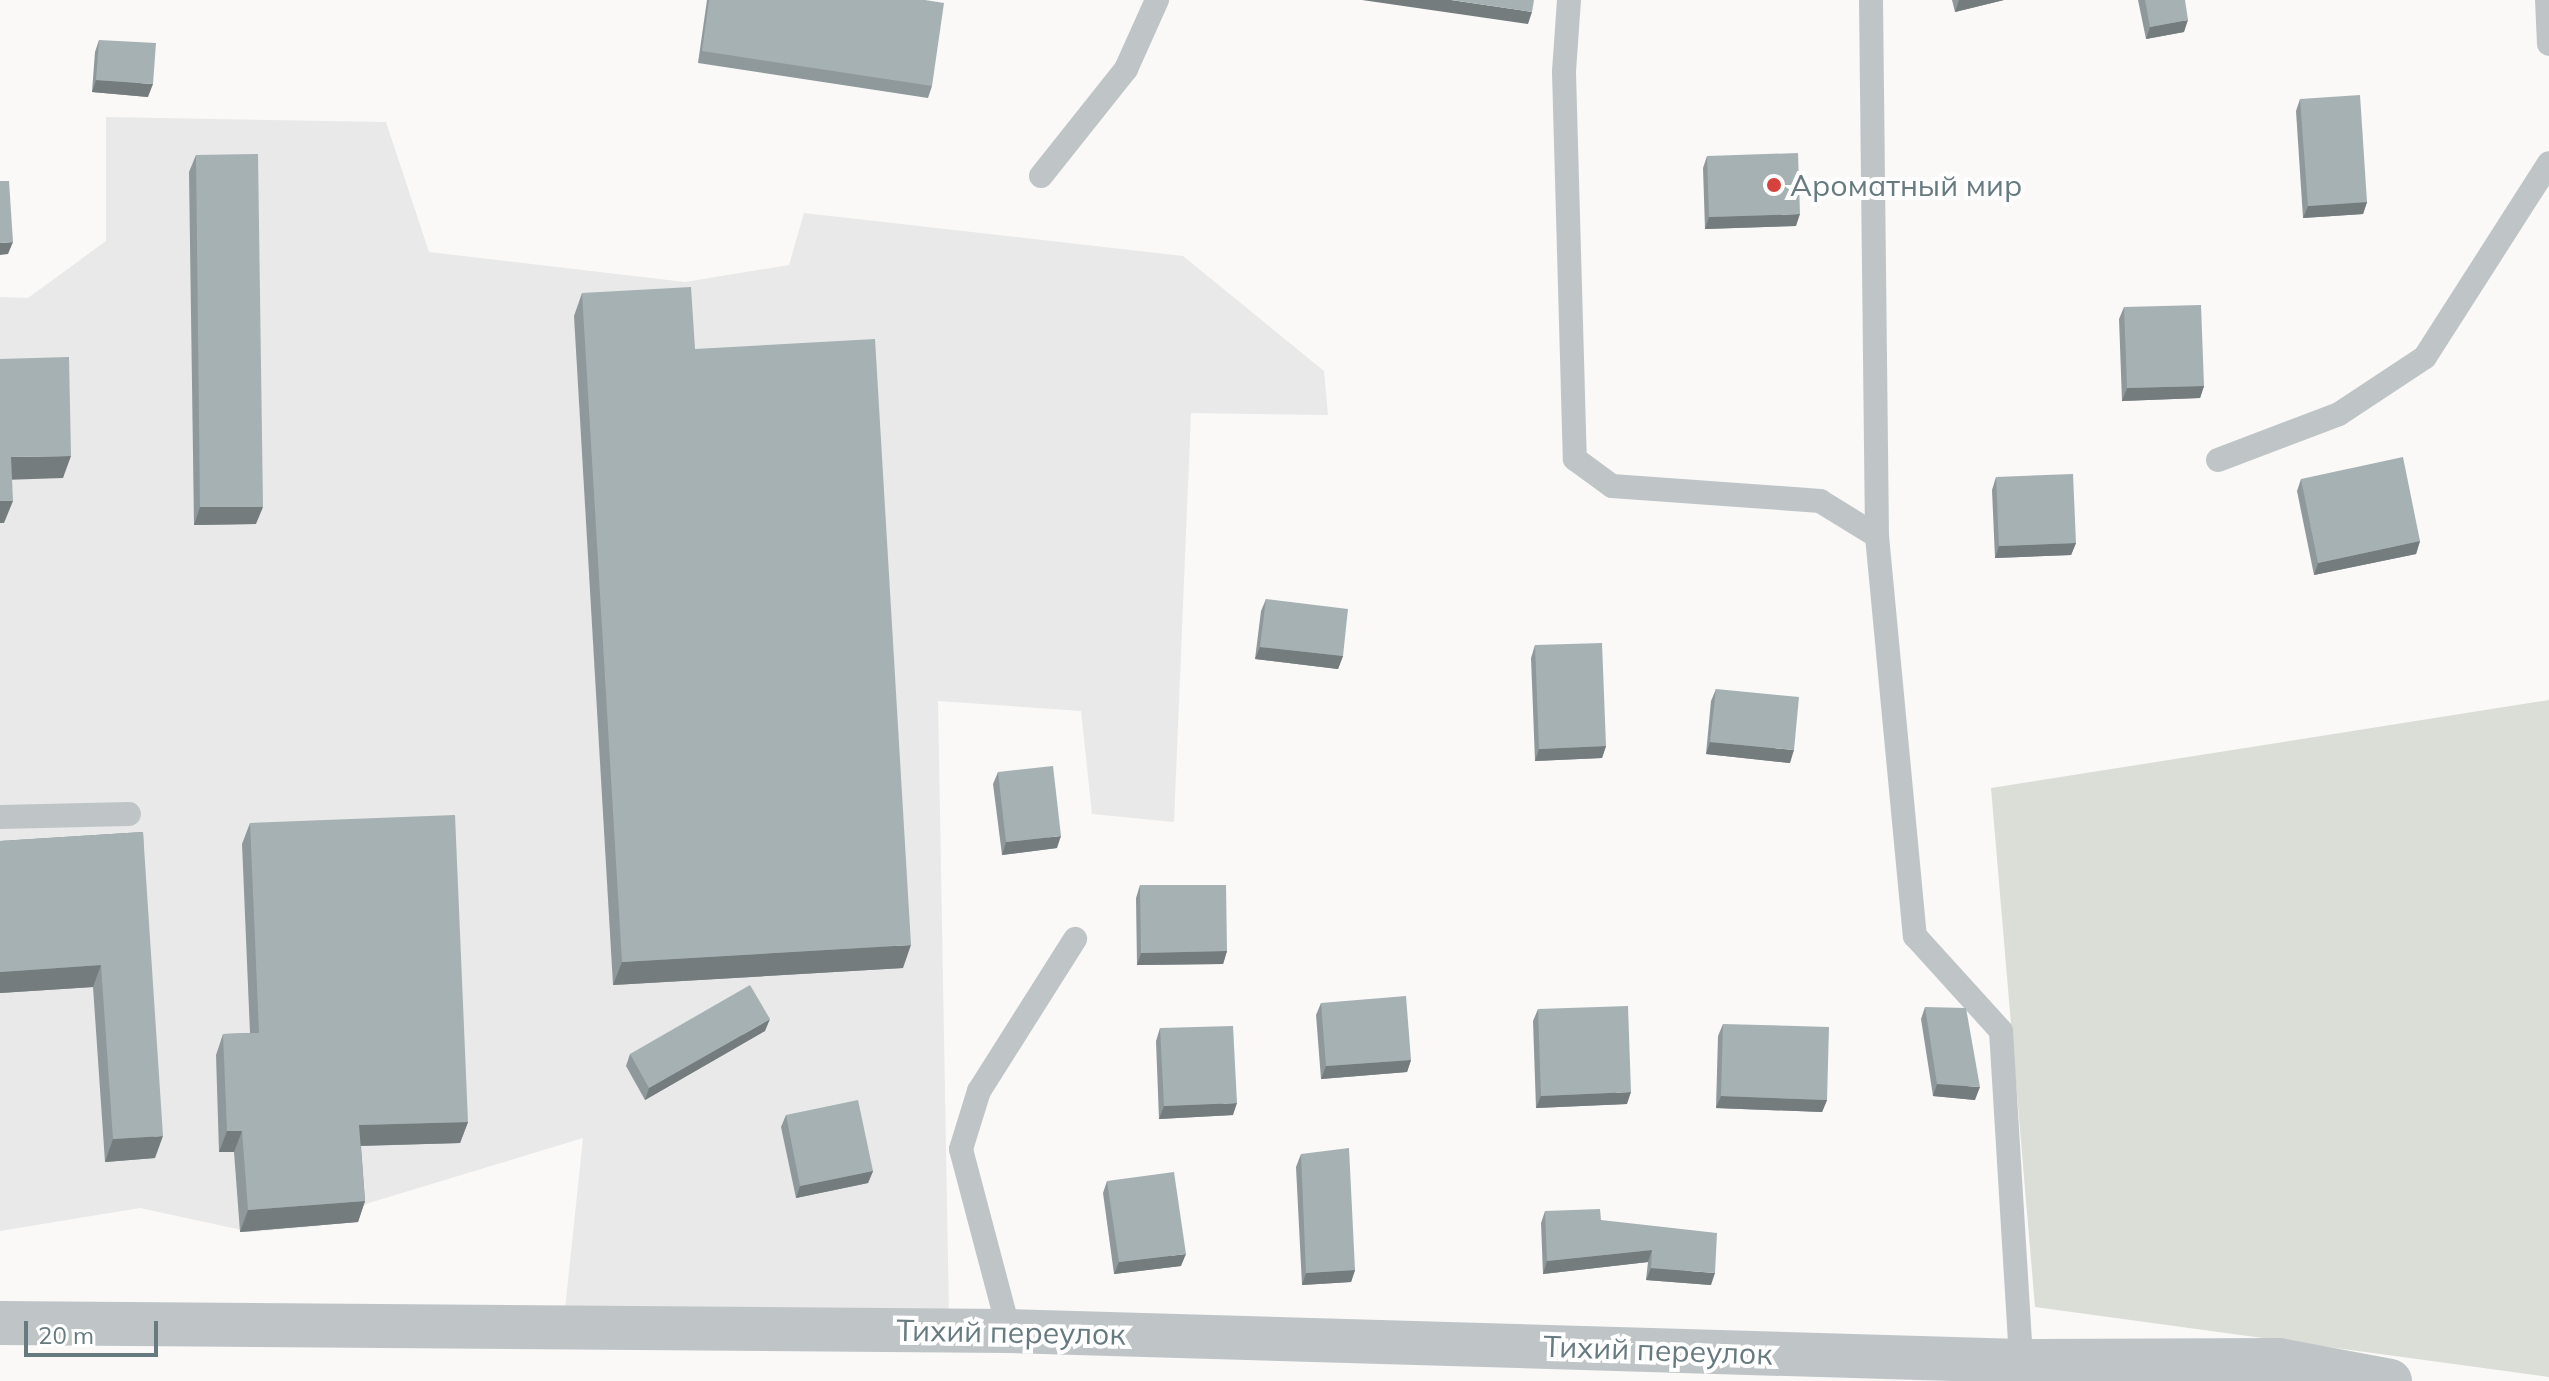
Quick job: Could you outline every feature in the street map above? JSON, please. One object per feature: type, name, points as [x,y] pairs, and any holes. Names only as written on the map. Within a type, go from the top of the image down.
[{"type":"street","name":"Тихий переулок","points":[[0,1323],[1009,1331],[2021,1361],[2279,1360],[2390,1381]]},
{"type":"lane","points":[[1041,176],[1126,69],[1157,0]]},
{"type":"lane","points":[[1569,0],[1564,72],[1575,459],[1612,486],[1820,501],[1877,536]]},
{"type":"lane","points":[[1871,0],[1877,536],[1915,936],[2001,1031],[2021,1361]]},
{"type":"lane","points":[[2547,0],[2549,44]]},
{"type":"lane","points":[[2218,460],[2339,414],[2425,357],[2549,163]]},
{"type":"lane","points":[[0,817],[129,814]]},
{"type":"lane","points":[[1009,1331],[961,1149],[979,1091],[1075,939]]},
{"type":"shaded area","points":[[106,117],[386,122],[429,252],[685,282],[789,265],[804,213],[1183,256],[1324,371],[1328,415],[1191,413],[1174,822],[1092,814],[1081,711],[938,701],[949,1316],[563,1328],[583,1138],[369,1203],[320,1226],[251,1232],[140,1208],[0,1231],[0,297],[28,298],[106,241]]},
{"type":"shaded area","points":[[2549,700],[2549,1377],[2035,1307],[1991,788]]},
{"type":"building","points":[[709,0],[925,0],[944,3],[932,86],[702,51]]},
{"type":"building","points":[[1451,0],[1534,0],[1532,12]]},
{"type":"building","points":[[2145,0],[2185,0],[2188,20],[2150,27]]},
{"type":"building","points":[[99,40],[156,43],[153,84],[96,80]]},
{"type":"building","points":[[2360,95],[2367,202],[2308,206],[2300,99]]},
{"type":"building","points":[[1798,153],[1800,214],[1709,217],[1707,156]]},
{"type":"building","points":[[258,154],[263,507],[200,507],[196,155]]},
{"type":"building","points":[[0,181],[9,181],[13,242],[0,243]]},
{"type":"building","points":[[691,287],[695,349],[875,339],[911,945],[622,962],[582,293]]},
{"type":"building","points":[[2201,305],[2204,386],[2127,388],[2124,307]]},
{"type":"building","points":[[69,357],[71,456],[11,457],[13,501],[0,501],[0,359]]},
{"type":"building","points":[[2403,457],[2420,541],[2318,563],[2301,479]]},
{"type":"building","points":[[2073,474],[2076,543],[1999,546],[1996,477]]},
{"type":"building","points":[[1266,599],[1348,609],[1343,656],[1260,647]]},
{"type":"building","points":[[1602,643],[1606,746],[1539,749],[1535,645]]},
{"type":"building","points":[[1716,689],[1799,697],[1794,750],[1710,742]]},
{"type":"building","points":[[1053,766],[1061,836],[1006,842],[998,772]]},
{"type":"building","points":[[455,815],[468,1122],[359,1125],[365,1201],[248,1210],[242,1131],[227,1131],[223,1034],[259,1033],[250,823]]},
{"type":"building","points":[[143,832],[163,1136],[113,1139],[101,965],[0,972],[0,841]]},
{"type":"building","points":[[1140,885],[1226,885],[1227,951],[1141,953]]},
{"type":"building","points":[[750,985],[770,1019],[649,1088],[630,1054]]},
{"type":"building","points":[[1406,996],[1411,1060],[1326,1066],[1321,1003]]},
{"type":"building","points":[[1628,1006],[1631,1092],[1541,1096],[1538,1009]]},
{"type":"building","points":[[1925,1007],[1966,1008],[1980,1087],[1937,1084]]},
{"type":"building","points":[[1723,1024],[1829,1027],[1827,1100],[1721,1096]]},
{"type":"building","points":[[1233,1026],[1237,1103],[1164,1106],[1160,1028]]},
{"type":"building","points":[[858,1100],[873,1171],[800,1186],[786,1115]]},
{"type":"building","points":[[1349,1148],[1355,1270],[1306,1273],[1301,1154]]},
{"type":"building","points":[[1174,1172],[1186,1254],[1119,1262],[1107,1181]]},
{"type":"building","points":[[1600,1209],[1601,1220],[1717,1233],[1715,1273],[1651,1268],[1652,1250],[1547,1261],[1545,1211]]},
{"type":"place","name":"Ароматный мир","points":[[1774,185]]}]
